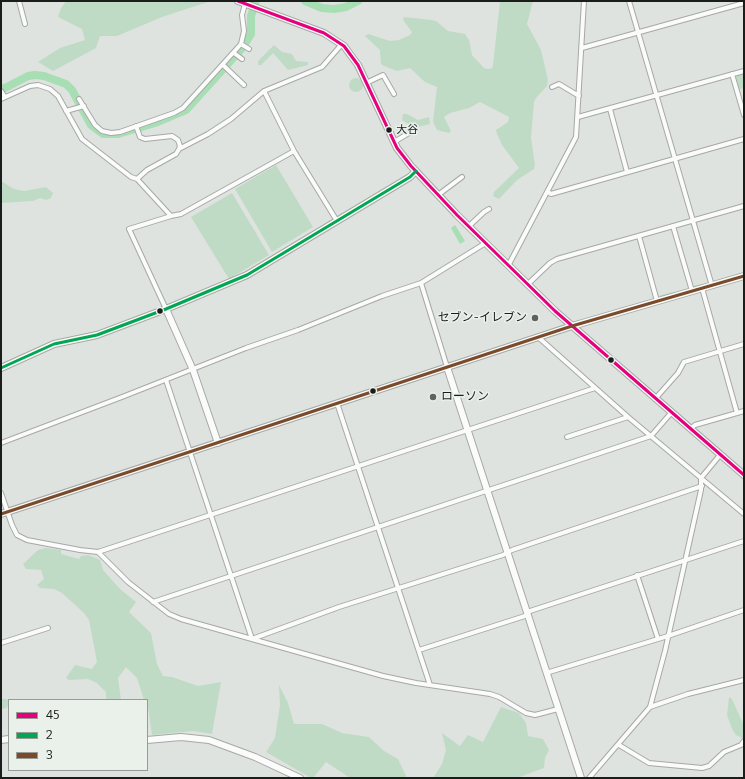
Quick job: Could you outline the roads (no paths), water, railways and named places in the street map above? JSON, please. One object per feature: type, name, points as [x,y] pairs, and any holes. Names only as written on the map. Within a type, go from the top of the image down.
[{"type":"main road","points":[[238,1],[324,33],[342,44],[355,60],[394,142],[416,171],[438,195],[484,244],[527,285],[690,430],[744,475]]},
{"type":"main road","points":[[1,368],[54,344],[97,335],[166,309],[247,275],[410,177],[416,171]]},
{"type":"main road","points":[[4,513],[572,326],[744,276]]},
{"type":"main road","points":[[166,309],[193,370],[218,442]]},
{"type":"main road","points":[[447,367],[581,778]]},
{"type":"main road","points":[[148,740],[181,737],[209,740],[255,757],[300,778]]},
{"type":"street","points":[[19,1],[25,24]]},
{"type":"street","points":[[508,266],[575,141],[578,117],[584,1]]},
{"type":"street","points":[[629,1],[712,286]]},
{"type":"street","points":[[582,48],[744,3]]},
{"type":"street","points":[[79,99],[95,125],[102,131],[110,133],[137,127],[183,108],[241,44],[244,31],[242,15],[247,4]]},
{"type":"street","points":[[241,44],[249,49]]},
{"type":"street","points":[[137,179],[147,170],[176,154],[179,149],[226,122],[264,91],[322,67],[342,44]]},
{"type":"street","points":[[234,53],[242,59]]},
{"type":"street","points":[[223,65],[244,85]]},
{"type":"street","points":[[578,117],[744,71]]},
{"type":"street","points":[[732,74],[744,115]]},
{"type":"street","points":[[366,83],[383,75],[394,94]]},
{"type":"street","points":[[552,87],[557,84],[579,96]]},
{"type":"street","points":[[2,91],[3,98],[30,86],[38,85],[50,89],[58,96],[82,140],[130,177],[137,179],[171,216]]},
{"type":"street","points":[[264,91],[294,151],[337,221]]},
{"type":"street","points":[[66,111],[84,106]]},
{"type":"street","points":[[610,109],[627,172]]},
{"type":"street","points":[[137,127],[139,134],[145,139],[172,136],[178,140],[180,146],[179,149]]},
{"type":"street","points":[[394,142],[414,130]]},
{"type":"street","points":[[548,192],[551,194],[744,139]]},
{"type":"street","points":[[166,309],[129,229],[181,214],[294,151]]},
{"type":"street","points":[[438,195],[462,177]]},
{"type":"street","points":[[527,285],[555,260],[744,206]]},
{"type":"street","points":[[468,227],[489,209]]},
{"type":"street","points":[[673,226],[692,291]]},
{"type":"street","points":[[639,236],[657,301]]},
{"type":"street","points":[[1,443],[421,282],[484,244]]},
{"type":"street","points":[[421,282],[447,367]]},
{"type":"street","points":[[702,288],[737,413]]},
{"type":"street","points":[[538,337],[628,417],[744,514]]},
{"type":"street","points":[[655,399],[678,373],[684,362],[743,344],[744,350]]},
{"type":"street","points":[[166,380],[252,639]]},
{"type":"street","points":[[1,493],[4,513],[17,535],[27,540],[98,552],[595,388]]},
{"type":"street","points":[[337,403],[430,685]]},
{"type":"street","points":[[690,430],[695,425],[744,411]]},
{"type":"street","points":[[153,602],[651,436],[671,413]]},
{"type":"street","points":[[567,437],[628,417]]},
{"type":"street","points":[[589,778],[619,745],[650,707],[668,636],[702,486],[701,478],[720,455]]},
{"type":"street","points":[[252,639],[339,607],[399,590],[702,486]]},
{"type":"street","points":[[419,650],[528,614],[637,575],[744,541]]},
{"type":"street","points":[[98,552],[128,582],[169,614],[383,676],[490,694],[530,714],[558,709]]},
{"type":"street","points":[[637,575],[658,639]]},
{"type":"street","points":[[546,674],[668,636],[744,610]]},
{"type":"street","points":[[1,643],[48,628]]},
{"type":"street","points":[[650,707],[688,694],[744,680]]},
{"type":"street","points":[[619,745],[649,762],[702,768],[709,766],[724,752],[741,745],[744,741]]},
{"type":"waterway","points":[[5,88],[28,76],[35,75],[44,76],[66,84],[72,90],[91,125],[103,134],[118,134],[155,123],[186,110],[243,47],[251,34],[251,16],[256,1]]},
{"type":"waterway","points":[[305,1],[322,8],[334,9],[346,7],[358,1]]},
{"type":"waterway","points":[[1,83],[5,88],[1,90]]},
{"type":"waterway","points":[[713,282],[744,273]]},
{"type":"waterway","points":[[692,287],[702,285]]},
{"type":"waterway","points":[[661,296],[673,293]]},
{"type":"place","name":"大谷","points":[[389,130]]},
{"type":"place","name":"セブン-イレブン","points":[[535,318]]},
{"type":"place","name":"ローソン","points":[[433,397]]}]
